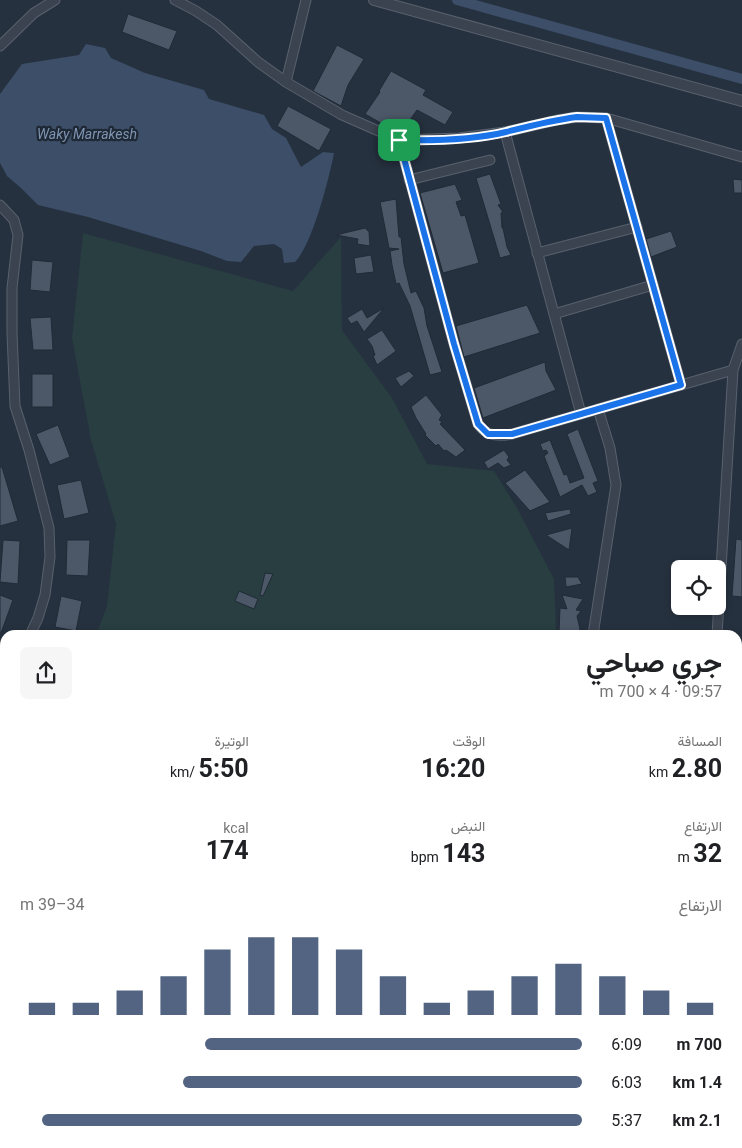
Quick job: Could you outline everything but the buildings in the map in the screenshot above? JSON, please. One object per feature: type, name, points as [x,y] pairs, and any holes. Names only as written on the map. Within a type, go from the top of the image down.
[{"type":"street","points":[[0,46],[34,13],[55,0]]},
{"type":"street","points":[[175,0],[217,24],[258,62],[286,82],[342,115],[399,140],[459,138],[504,132],[577,117],[606,118],[742,157]]},
{"type":"street","points":[[286,82],[306,0]]},
{"type":"street","points":[[374,0],[742,101]]},
{"type":"street","points":[[606,118],[681,385]]},
{"type":"street","points":[[504,132],[581,414]]},
{"type":"street","points":[[399,140],[454,344],[481,429],[488,434],[505,436],[733,370]]},
{"type":"street","points":[[410,180],[490,160]]},
{"type":"street","points":[[0,205],[14,220],[18,235],[12,288],[12,333],[16,406],[49,528],[50,557],[45,595],[32,630]]},
{"type":"street","points":[[537,253],[637,227]]},
{"type":"street","points":[[554,314],[653,285]]},
{"type":"street","points":[[717,630],[733,370],[742,344]]},
{"type":"street","points":[[594,630],[616,485],[611,455],[598,409]]},
{"type":"green space","points":[[83,233],[293,291],[341,237],[342,330],[392,398],[427,464],[494,471],[517,508],[554,579],[556,630],[98,630],[107,606],[116,524],[91,440],[72,338]]},
{"type":"water","name":"Waky Marrakesh","points":[[86,44],[105,48],[111,58],[145,73],[204,90],[209,99],[264,115],[272,129],[286,138],[301,167],[323,152],[334,153],[324,194],[308,241],[295,262],[284,263],[282,249],[274,244],[254,246],[241,262],[227,261],[201,251],[88,217],[38,205],[7,176],[0,163],[0,94],[22,64],[79,55]]},
{"type":"waterway","points":[[457,0],[742,79]]},
{"type":"route","points":[[577,117],[606,118],[681,385],[505,436],[484,432],[478,424],[454,344],[399,140],[415,141],[459,138],[504,132],[538,123],[577,117]]}]
